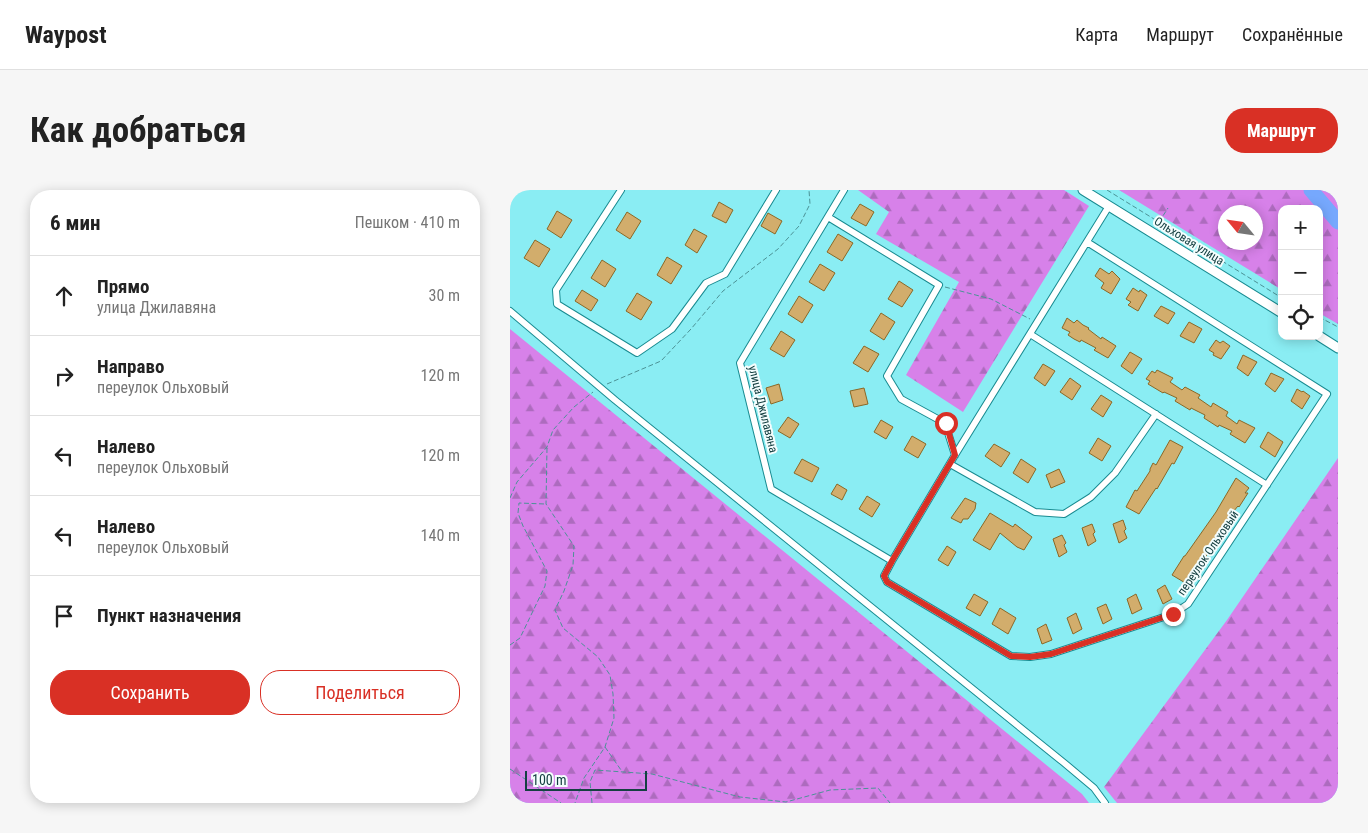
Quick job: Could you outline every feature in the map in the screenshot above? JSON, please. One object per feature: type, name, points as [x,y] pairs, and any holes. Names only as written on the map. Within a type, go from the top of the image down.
[{"type":"main road","name":"Ольховая улица","points":[[1083,190],[1278,311]]},
{"type":"main road","points":[[1323,339],[1338,348]]},
{"type":"street","points":[[621,190],[556,290],[556,304],[637,353],[672,329],[706,283],[725,274],[776,190]]},
{"type":"street","name":"улица Джилавяна","points":[[844,190],[740,362],[771,489],[892,561]]},
{"type":"street","name":"переулок Ольховый","points":[[1087,242],[1327,394],[1188,604],[1173,614],[1051,654],[1030,657],[1011,656],[887,582],[884,576],[955,455],[1109,206]]},
{"type":"street","points":[[828,217],[939,285],[887,376],[901,399],[946,423],[955,455]]},
{"type":"street","points":[[510,311],[600,387],[1063,762],[1094,788],[1105,803]]},
{"type":"street","points":[[1030,334],[1267,485]]},
{"type":"street","points":[[950,464],[1035,512],[1064,514],[1091,497],[1115,473],[1156,414]]},
{"type":"path","points":[[575,803],[584,778],[605,747],[614,718],[613,694],[610,675],[598,657],[564,628],[555,610],[573,565],[574,546],[546,504],[547,447],[553,430],[574,407],[600,387],[661,361],[691,329],[723,290],[778,249],[800,226],[810,204],[809,190]]},
{"type":"path","points":[[1106,190],[1278,296]]},
{"type":"path","points":[[1159,222],[1168,208]]},
{"type":"path","points":[[939,285],[990,299],[1037,322]]},
{"type":"path","points":[[1323,319],[1338,328]]},
{"type":"path","points":[[510,498],[517,482],[547,447]]},
{"type":"path","points":[[510,645],[520,638],[545,586],[547,571],[523,526],[518,513],[519,503],[546,504]]},
{"type":"path","points":[[605,747],[621,771]]},
{"type":"path","points":[[510,769],[561,803]]},
{"type":"path","points":[[592,803],[590,782],[595,770],[652,774],[740,797],[786,802],[830,790],[878,788],[890,803]]},
{"type":"green space","points":[[858,190],[1064,190],[1089,206],[963,412],[906,375],[959,282],[876,234],[889,212]]},
{"type":"green space","points":[[1119,190],[1338,190],[1338,324],[1323,315],[1323,205],[1278,205],[1278,288]]},
{"type":"green space","points":[[510,329],[1082,794],[1089,803],[510,803]]},
{"type":"green space","points":[[1338,458],[1338,803],[1117,803],[1104,787],[1227,620]]},
{"type":"building","points":[[719,202],[733,210],[726,223],[712,216]]},
{"type":"building","points":[[860,204],[874,212],[866,226],[851,218]]},
{"type":"building","points":[[557,211],[572,220],[561,238],[547,229]]},
{"type":"building","points":[[627,212],[641,221],[630,239],[616,230]]},
{"type":"building","points":[[768,213],[782,221],[775,234],[761,226]]},
{"type":"building","points":[[694,229],[707,236],[697,253],[685,245]]},
{"type":"building","points":[[838,234],[853,243],[842,261],[827,252]]},
{"type":"building","points":[[535,240],[550,249],[539,267],[524,258]]},
{"type":"building","points":[[667,257],[682,266],[671,284],[657,275]]},
{"type":"building","points":[[602,260],[616,269],[605,287],[591,278]]},
{"type":"building","points":[[820,264],[835,273],[824,291],[809,282]]},
{"type":"building","points":[[1100,268],[1109,274],[1112,271],[1120,279],[1111,294],[1101,288],[1104,283],[1095,276]]},
{"type":"building","points":[[899,281],[913,290],[902,307],[888,299]]},
{"type":"building","points":[[1133,288],[1147,295],[1138,311],[1128,305],[1131,302],[1126,299]]},
{"type":"building","points":[[582,290],[598,300],[591,311],[575,301]]},
{"type":"building","points":[[637,293],[652,302],[641,320],[626,311]]},
{"type":"building","points":[[799,296],[813,305],[802,323],[788,314]]},
{"type":"building","points":[[1161,306],[1175,313],[1168,324],[1154,316]]},
{"type":"building","points":[[881,313],[895,322],[884,340],[870,331]]},
{"type":"building","points":[[1067,318],[1074,323],[1077,320],[1101,339],[1102,337],[1116,346],[1108,358],[1094,350],[1096,348],[1068,335],[1070,332],[1062,328]]},
{"type":"building","points":[[1189,322],[1202,329],[1194,343],[1180,336]]},
{"type":"building","points":[[781,331],[795,340],[784,357],[770,349]]},
{"type":"building","points":[[1216,340],[1220,343],[1223,341],[1230,346],[1221,359],[1213,355],[1214,353],[1209,350]]},
{"type":"building","points":[[864,346],[879,354],[868,372],[853,363]]},
{"type":"building","points":[[1130,352],[1142,359],[1132,374],[1121,366]]},
{"type":"building","points":[[1243,355],[1257,362],[1248,376],[1237,368]]},
{"type":"building","points":[[1043,364],[1055,371],[1045,386],[1034,378]]},
{"type":"building","points":[[1157,370],[1173,378],[1170,382],[1182,390],[1185,387],[1200,395],[1198,398],[1211,407],[1213,403],[1228,412],[1226,416],[1237,424],[1239,420],[1255,428],[1245,443],[1230,434],[1232,431],[1219,425],[1218,427],[1204,418],[1205,415],[1191,408],[1190,410],[1175,401],[1177,398],[1163,393],[1148,384],[1150,381],[1146,379],[1152,371],[1155,373]]},
{"type":"building","points":[[1271,373],[1284,379],[1275,392],[1265,384]]},
{"type":"building","points":[[1070,378],[1081,386],[1072,400],[1060,392]]},
{"type":"building","points":[[779,384],[783,400],[771,404],[766,388]]},
{"type":"building","points":[[864,388],[868,404],[854,407],[850,391]]},
{"type":"building","points":[[1297,389],[1310,396],[1302,409],[1291,401]]},
{"type":"building","points":[[1101,395],[1112,402],[1103,417],[1091,409]]},
{"type":"building","points":[[788,417],[799,424],[790,438],[778,431]]},
{"type":"building","points":[[881,420],[893,427],[886,439],[874,432]]},
{"type":"building","points":[[1268,432],[1283,442],[1275,457],[1260,447]]},
{"type":"building","points":[[912,436],[926,444],[918,458],[904,450]]},
{"type":"building","points":[[1098,438],[1111,446],[1102,461],[1089,453]]},
{"type":"building","points":[[1170,440],[1183,447],[1174,464],[1172,463],[1157,489],[1139,514],[1126,507],[1135,490],[1137,491],[1150,471],[1153,463],[1156,465]]},
{"type":"building","points":[[994,444],[1010,453],[1001,467],[985,456]]},
{"type":"building","points":[[802,459],[819,468],[812,482],[794,473]]},
{"type":"building","points":[[1021,459],[1036,469],[1028,483],[1013,473]]},
{"type":"building","points":[[1059,469],[1065,482],[1051,488],[1046,475]]},
{"type":"building","points":[[1236,478],[1249,488],[1245,493],[1248,493],[1239,507],[1228,518],[1230,519],[1210,545],[1213,546],[1187,584],[1172,575],[1216,512]]},
{"type":"building","points":[[837,484],[847,490],[842,500],[831,494]]},
{"type":"building","points":[[867,496],[880,504],[872,517],[859,509]]},
{"type":"building","points":[[965,498],[976,503],[975,509],[968,519],[963,519],[961,523],[951,518]]},
{"type":"building","points":[[990,513],[1013,527],[1015,524],[1032,537],[1024,550],[1017,547],[1000,533],[990,550],[973,540]]},
{"type":"building","points":[[1123,520],[1127,538],[1119,543],[1113,524]]},
{"type":"building","points":[[1092,524],[1096,541],[1088,546],[1082,528]]},
{"type":"building","points":[[1062,535],[1066,543],[1064,545],[1067,552],[1059,557],[1053,539]]},
{"type":"building","points":[[947,546],[956,552],[948,566],[938,560]]},
{"type":"building","points":[[1165,585],[1172,599],[1163,604],[1157,590]]},
{"type":"building","points":[[974,594],[988,602],[980,616],[966,608]]},
{"type":"building","points":[[1136,594],[1142,609],[1132,614],[1127,599]]},
{"type":"building","points":[[1106,604],[1112,619],[1103,624],[1097,608]]},
{"type":"building","points":[[1000,608],[1016,618],[1008,634],[992,624]]},
{"type":"building","points":[[1076,613],[1082,629],[1073,634],[1067,618]]},
{"type":"building","points":[[1046,624],[1052,640],[1042,644],[1037,629]]},
{"type":"waterway","points":[[1311,190],[1338,222]]},
{"type":"route","points":[[946,423],[955,455],[892,561],[884,576],[887,582],[1011,656],[1030,657],[1051,654],[1173,614]]}]
